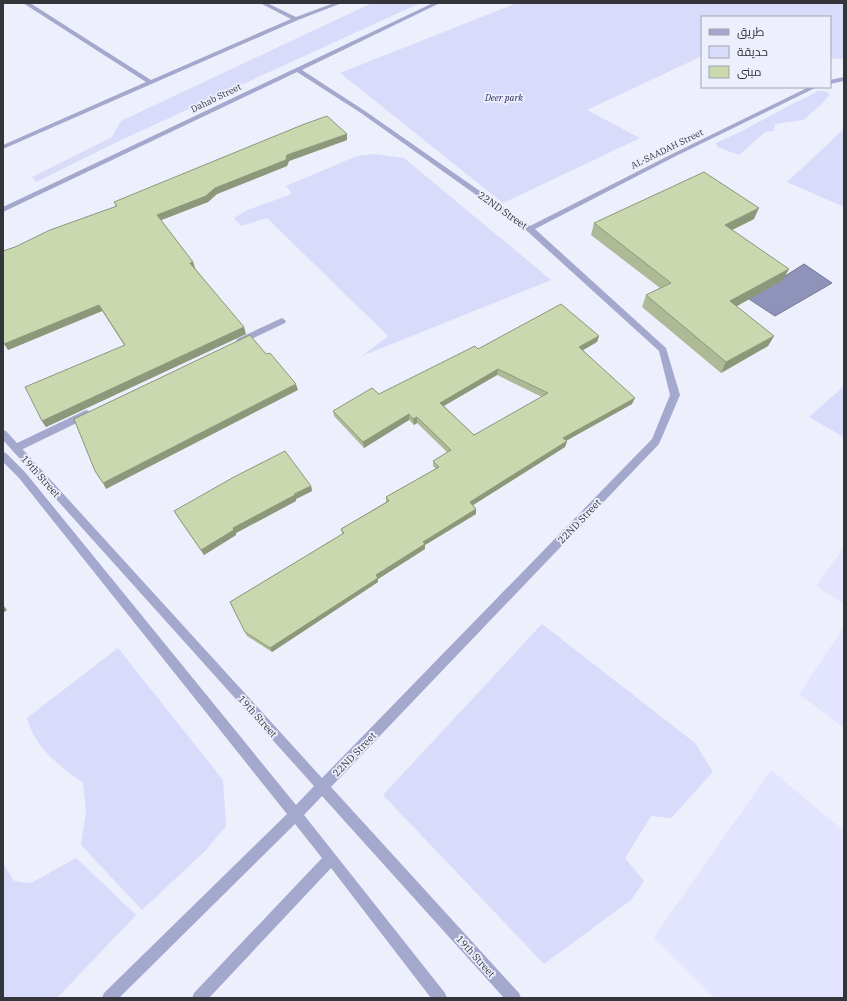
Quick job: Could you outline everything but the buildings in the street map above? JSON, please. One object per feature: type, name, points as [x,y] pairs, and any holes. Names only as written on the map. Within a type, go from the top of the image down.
[{"type":"street","points":[[26,3],[151,83]]},
{"type":"street","points":[[263,3],[296,20]]},
{"type":"street","points":[[3,147],[296,20],[339,3]]},
{"type":"street","name":"Dahab Street","points":[[3,210],[437,3]]},
{"type":"street","name":"22ND Street","points":[[109,998],[295,815],[656,441],[675,395],[663,350],[530,229],[364,112],[297,69]]},
{"type":"street","points":[[831,82],[844,79]]},
{"type":"street","name":"AL-SAADAH Street","points":[[530,229],[672,156],[812,88]]},
{"type":"street","points":[[231,345],[282,321]]},
{"type":"street","points":[[16,448],[95,410]]},
{"type":"street","name":"19th Street","points":[[3,434],[514,998]]},
{"type":"street","name":"19th Street","points":[[3,456],[22,475],[331,858],[440,998]]},
{"type":"street","points":[[199,998],[331,858]]},
{"type":"shaded area","points":[[804,264],[832,283],[775,316],[749,299]]},
{"type":"shaded area","points":[[844,547],[844,604],[816,586]]},
{"type":"shaded area","points":[[844,627],[844,728],[799,694]]},
{"type":"shaded area","points":[[771,770],[844,831],[844,998],[715,998],[654,937]]},
{"type":"green space","points":[[372,3],[420,3],[119,141],[36,182],[32,177],[112,137],[121,121]]},
{"type":"green space","name":"Deer park","points":[[517,3],[844,3],[844,59],[831,58],[831,16],[701,16],[701,56],[587,110],[640,138],[503,203],[340,73]]},
{"type":"green space","points":[[817,91],[824,91],[830,94],[821,105],[803,120],[775,124],[774,131],[765,132],[739,155],[717,147],[716,143],[745,130]]},
{"type":"green space","points":[[844,129],[844,207],[787,182]]},
{"type":"green space","points":[[374,154],[404,158],[551,280],[362,356],[388,336],[267,218],[241,226],[234,218],[248,210],[292,194],[286,186],[357,156]]},
{"type":"green space","points":[[844,387],[844,437],[809,417]]},
{"type":"green space","points":[[542,624],[695,743],[713,772],[671,818],[651,816],[625,858],[644,881],[631,900],[544,964],[383,795]]},
{"type":"green space","points":[[118,648],[223,780],[226,826],[205,851],[142,910],[81,845],[86,811],[83,783],[57,763],[42,747],[35,738],[27,718]]},
{"type":"green space","points":[[76,858],[136,915],[57,998],[3,998],[3,863],[14,881],[31,883]]}]
